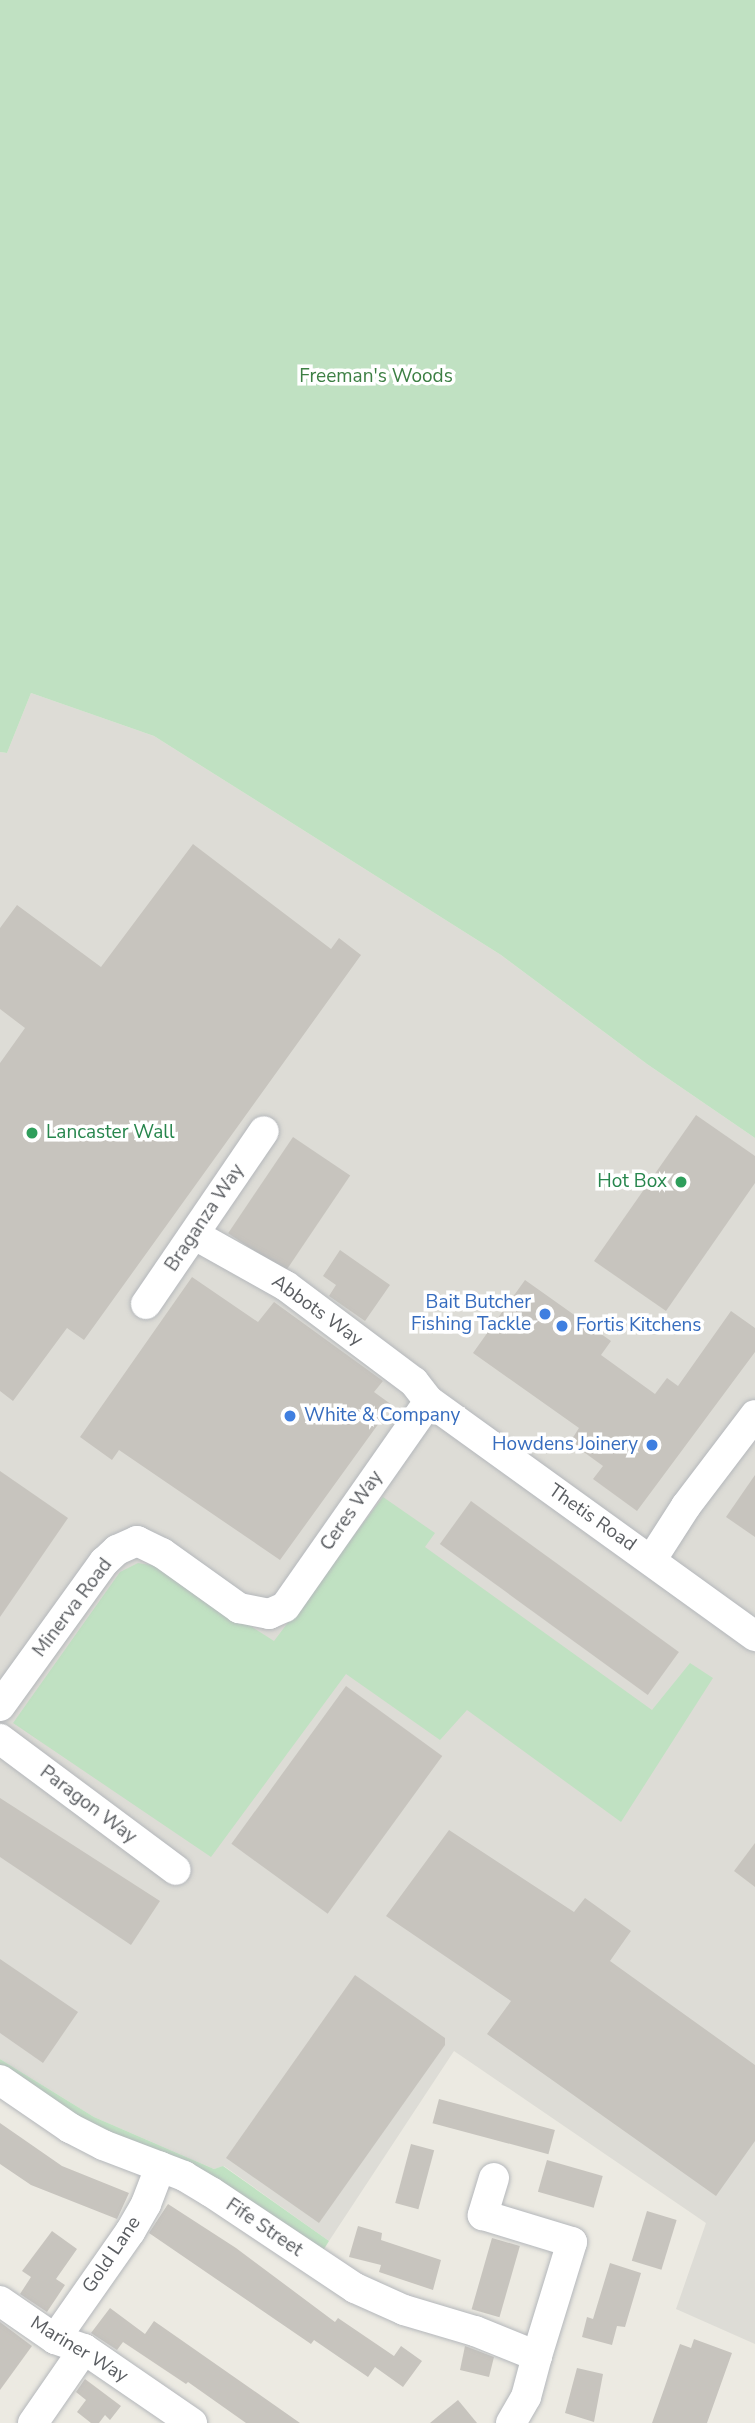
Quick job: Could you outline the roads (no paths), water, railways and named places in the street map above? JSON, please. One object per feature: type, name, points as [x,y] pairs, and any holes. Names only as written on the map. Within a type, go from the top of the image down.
[{"type":"street","name":"Braganza Way","points":[[146,1304],[264,1131]]},
{"type":"street","name":"Abbots Way","points":[[195,1235],[286,1286],[414,1382],[429,1401]]},
{"type":"street","name":"Thetis Road","points":[[429,1401],[652,1559],[755,1636]]},
{"type":"street","name":"Ceres Way","points":[[269,1614],[285,1607],[429,1401]]},
{"type":"street","points":[[652,1559],[686,1506],[755,1415]]},
{"type":"street","name":"Minerva Road","points":[[0,1706],[104,1562],[117,1550],[137,1541],[162,1553],[239,1608],[269,1614]]},
{"type":"street","name":"Paragon Way","points":[[0,1740],[176,1870]]},
{"type":"street","name":"Fife Street","points":[[0,2080],[70,2128],[103,2145],[160,2166],[211,2192],[355,2288],[404,2310],[475,2330],[537,2356]]},
{"type":"street","name":"Gold Lane","points":[[55,2339],[130,2232],[146,2204],[160,2166]]},
{"type":"street","points":[[494,2178],[483,2215],[572,2242],[526,2397],[510,2423]]},
{"type":"street","name":"Mariner Way","points":[[0,2301],[55,2339],[84,2349],[192,2423]]},
{"type":"street","points":[[33,2423],[84,2349]]},
{"type":"place","name":"Lancaster Wall","points":[[32,1133]]},
{"type":"place","name":"Hot Box","points":[[681,1182]]},
{"type":"place","name":"Bait Butcher Fishing Tackle","points":[[545,1314]]},
{"type":"place","name":"Fortis Kitchens","points":[[562,1326]]},
{"type":"place","name":"White & Company","points":[[290,1416]]},
{"type":"place","name":"Howdens Joinery","points":[[652,1445]]},
{"type":"park label","name":"Freeman's Woods","points":[[376,377]]}]
